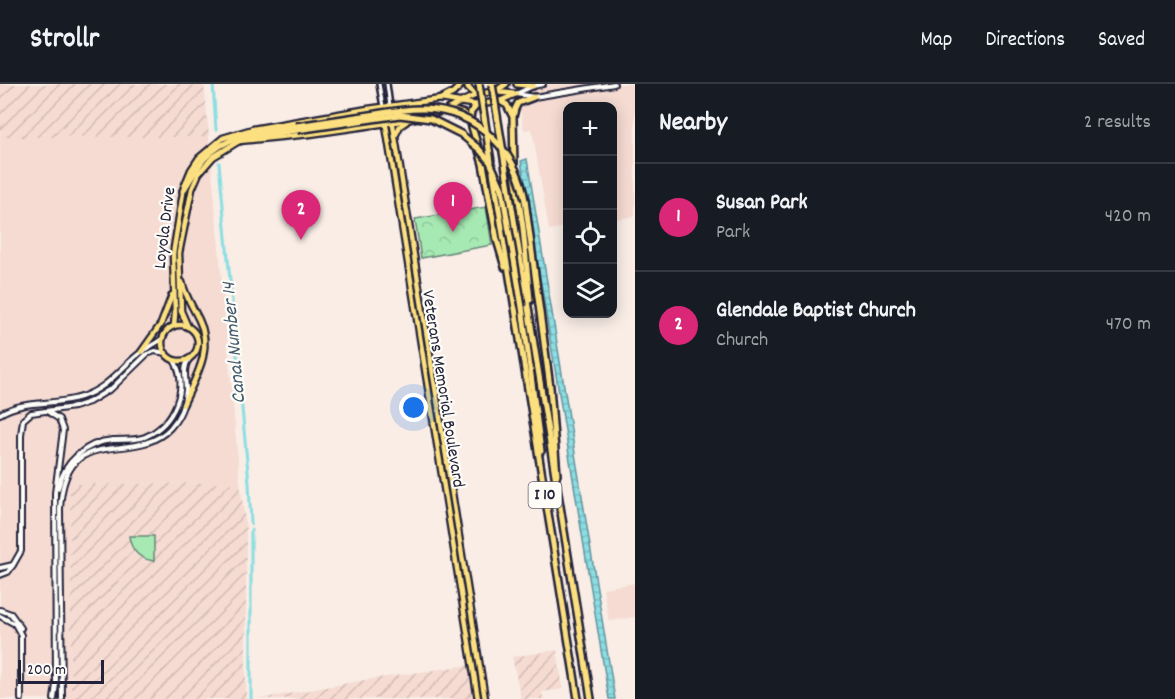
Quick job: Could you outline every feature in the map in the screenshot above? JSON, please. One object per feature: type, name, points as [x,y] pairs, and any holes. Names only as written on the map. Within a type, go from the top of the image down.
[{"type":"highway","points":[[441,99],[453,93],[462,84]]},
{"type":"highway","points":[[468,84],[468,88],[474,94]]},
{"type":"highway","name":"I 10","points":[[479,84],[578,699]]},
{"type":"highway","name":"I 10","points":[[492,84],[591,699]]},
{"type":"highway","points":[[496,91],[506,84]]},
{"type":"highway","points":[[517,84],[532,86]]},
{"type":"highway","points":[[530,319],[524,228],[514,167],[513,117],[518,103],[534,97]]},
{"type":"highway","points":[[500,101],[507,105],[513,117]]},
{"type":"highway","points":[[477,105],[471,112],[470,120],[482,158],[497,240],[510,282]]},
{"type":"highway","points":[[239,141],[297,128],[422,109],[453,114],[468,120],[489,134],[509,156],[521,181],[540,312],[555,433],[558,501]]},
{"type":"highway","points":[[449,109],[464,114],[470,120]]},
{"type":"highway","points":[[183,190],[205,158],[225,142],[239,136],[400,115],[431,119],[461,134],[479,149],[490,162],[502,189],[522,307],[539,428],[545,495]]},
{"type":"main road","name":"Loyola Drive","points":[[174,326],[173,254],[183,190],[187,177],[199,158],[212,146],[230,135],[262,127],[441,99],[477,105],[500,101],[532,86],[543,84]]},
{"type":"main road","points":[[590,88],[596,84]]},
{"type":"main road","name":"Loyola Drive","points":[[188,327],[181,311],[179,269],[180,242],[188,203],[195,181],[213,157],[239,141],[310,134],[408,120],[449,109],[474,94],[496,91],[534,97],[612,84]]},
{"type":"main road","name":"Veterans Memorial Boulevard","points":[[390,106],[485,699]]},
{"type":"main road","name":"Veterans Memorial Boulevard","points":[[383,107],[478,699]]},
{"type":"main road","points":[[395,136],[400,126],[408,120]]},
{"type":"main road","points":[[374,125],[387,132]]},
{"type":"main road","points":[[396,193],[401,212],[407,215]]},
{"type":"main road","points":[[404,241],[409,255],[414,256]]},
{"type":"main road","points":[[62,699],[60,509],[62,486],[71,469],[81,458],[107,448],[139,445],[161,435],[173,424],[202,361],[205,344],[202,325],[186,295],[179,269]]},
{"type":"main road","points":[[409,272],[414,275],[420,297]]},
{"type":"main road","points":[[0,414],[16,406],[64,402],[89,394],[111,381],[141,351],[161,324],[173,289]]},
{"type":"main road","points":[[141,351],[163,338],[174,326],[184,325],[196,334],[197,350],[186,365],[183,405]]},
{"type":"main road","points":[[56,506],[61,479],[72,460],[84,449],[107,441],[140,438],[154,432],[169,419],[179,392],[179,370],[174,360],[163,349],[163,338]]},
{"type":"main road","points":[[421,349],[427,352],[433,375]]},
{"type":"main road","points":[[0,575],[8,572],[13,565],[20,554],[22,544],[20,464],[21,430],[24,420],[31,413],[89,402],[103,395],[118,383],[147,354],[155,351],[166,353]]},
{"type":"main road","points":[[174,360],[190,358]]},
{"type":"main road","points":[[43,410],[55,415],[62,426],[55,487],[56,686],[54,699]]},
{"type":"main road","points":[[432,417],[437,431],[442,434]]},
{"type":"main road","points":[[436,441],[441,442],[447,462]]},
{"type":"main road","points":[[446,501],[452,505],[457,527]]},
{"type":"main road","points":[[456,562],[461,564],[467,589]]},
{"type":"main road","points":[[0,568],[13,565]]},
{"type":"main road","points":[[0,610],[11,614],[18,621],[22,630],[21,646]]},
{"type":"main road","points":[[0,616],[9,619],[17,626],[21,635],[21,699]]},
{"type":"main road","points":[[466,624],[473,627]]},
{"type":"main road","points":[[468,636],[472,635],[475,639]]},
{"type":"street","name":"Veterans Memorial Boulevard","points":[[379,84],[383,107]]},
{"type":"street","name":"Veterans Memorial Boulevard","points":[[387,84],[390,106]]},
{"type":"shaded area","points":[[0,84],[204,84],[209,137],[0,137]]},
{"type":"shaded area","points":[[516,84],[635,84],[635,216],[617,219],[617,102],[563,102],[563,228],[549,230],[532,129],[524,130]]},
{"type":"shaded area","points":[[0,137],[209,137],[240,483],[70,484],[71,699],[0,699]]},
{"type":"shaded area","points":[[240,483],[246,529],[246,699],[71,699],[70,484]]},
{"type":"shaded area","points":[[635,583],[635,617],[609,621],[603,588]]},
{"type":"shaded area","points":[[557,650],[563,689],[542,692],[543,699],[521,699],[512,657]]},
{"type":"shaded area","points":[[469,665],[474,699],[259,699],[365,680]]},
{"type":"green space","points":[[486,207],[492,245],[421,258],[415,219]]},
{"type":"green space","points":[[129,536],[154,536],[154,561],[137,553]]},
{"type":"water","points":[[527,159],[615,699],[609,699],[521,161]]},
{"type":"waterway","name":"Canal Number 14","points":[[213,84],[216,130]]},
{"type":"waterway","name":"Canal Number 14","points":[[219,163],[251,524]]},
{"type":"waterway","name":"Canal Number 14","points":[[251,530],[251,699]]},
{"type":"place","name":"Susan Park","points":[[453,232]]},
{"type":"place","name":"Glendale Baptist Church","points":[[301,240]]}]
